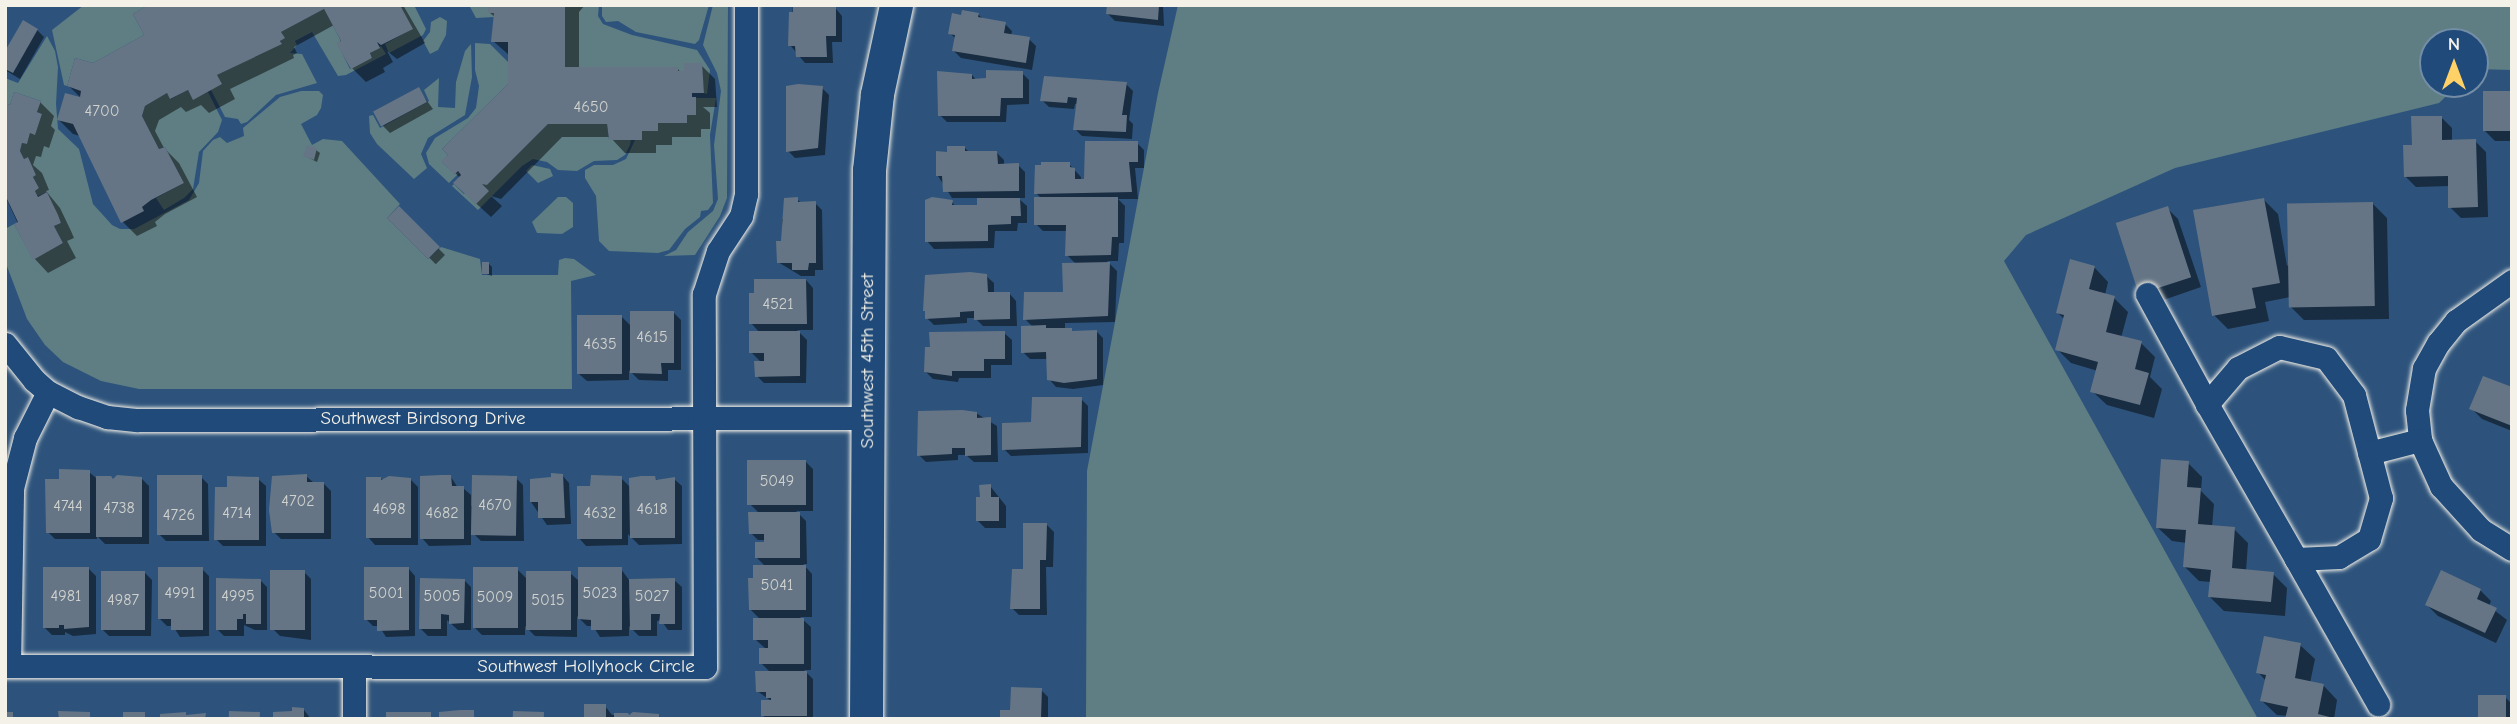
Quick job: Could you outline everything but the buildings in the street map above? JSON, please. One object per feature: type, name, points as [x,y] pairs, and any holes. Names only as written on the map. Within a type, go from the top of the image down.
[{"type":"street","name":"Southwest Hollyhock Circle","points":[[7,666],[705,667],[704,294],[718,251],[741,216],[746,194],[746,5]]},
{"type":"street","name":"Southwest 45th Street","points":[[866,719],[869,170],[877,94],[896,5]]},
{"type":"street","points":[[2512,281],[2456,321],[2438,343],[2419,386],[2417,410],[2420,440],[2431,467],[2455,505],[2481,530],[2512,550]]},
{"type":"street","points":[[2147,294],[2378,704]]},
{"type":"street","name":"Southwest Birdsong Drive","points":[[5,344],[34,380],[48,391],[78,407],[107,417],[138,421],[868,418]]},
{"type":"street","points":[[2207,404],[2238,368],[2279,347],[2326,358],[2354,395],[2382,498],[2369,539],[2339,557],[2296,559]]},
{"type":"street","points":[[7,666],[12,488],[25,438],[48,391]]},
{"type":"street","points":[[2369,453],[2420,440]]},
{"type":"street","points":[[354,667],[354,719]]},
{"type":"green space","points":[[84,5],[148,5],[133,14],[144,35],[93,63],[75,58],[67,86],[64,85],[52,30]]},
{"type":"green space","points":[[400,5],[414,5],[426,29],[423,35],[389,53],[385,44],[412,29]]},
{"type":"green space","points":[[469,5],[488,5],[488,13],[494,13],[494,17],[476,18]]},
{"type":"green space","points":[[565,5],[599,5],[598,16],[603,24],[632,35],[697,50],[710,70],[707,94],[704,93],[701,63],[684,63],[684,71],[678,71],[678,67],[565,67]]},
{"type":"green space","points":[[602,5],[709,5],[699,40],[695,44],[636,32],[618,21],[606,22],[602,16]]},
{"type":"green space","points":[[713,5],[728,5],[727,198],[720,216],[695,255],[664,256],[676,250],[688,232],[713,211],[718,199],[714,145],[721,91],[717,73],[703,45]]},
{"type":"green space","points":[[1178,5],[2512,5],[2512,70],[2489,69],[2489,28],[2419,28],[2419,98],[2444,98],[2439,103],[2175,168],[2026,235],[2004,261],[2258,719],[1086,719],[1087,471],[1158,93]]},
{"type":"green space","points":[[324,9],[341,41],[337,43],[350,69],[372,58],[370,53],[381,46],[386,54],[346,75],[338,76],[312,32],[295,41],[297,45],[290,53],[302,54],[317,83],[276,95],[247,122],[241,124],[238,119],[225,117],[211,90],[217,75],[281,44],[281,32]]},
{"type":"green space","points":[[440,17],[447,21],[446,35],[438,50],[430,54],[423,41],[430,32],[431,22]]},
{"type":"green space","points":[[47,36],[55,51],[58,67],[58,129],[79,149],[93,204],[112,225],[120,229],[134,229],[189,200],[199,183],[203,151],[213,140],[220,137],[227,143],[244,136],[243,128],[280,97],[301,91],[319,91],[323,95],[321,108],[317,115],[301,124],[312,145],[323,139],[342,141],[400,204],[387,218],[428,259],[441,247],[480,259],[482,275],[558,275],[559,260],[565,258],[574,259],[596,275],[571,281],[572,389],[139,389],[101,381],[63,362],[45,345],[27,319],[5,261],[5,229],[14,224],[33,259],[63,243],[54,226],[61,223],[47,192],[38,196],[35,191],[39,188],[33,177],[36,175],[28,157],[24,159],[20,151],[22,143],[27,144],[30,133],[35,134],[42,114],[37,112],[41,101],[14,92],[10,105],[5,103],[5,78],[18,83]]},
{"type":"green space","points":[[475,43],[490,44],[508,62],[508,84],[442,149],[448,155],[442,162],[454,174],[459,173],[449,183],[429,164],[426,153],[435,138],[468,118],[476,108],[479,86],[475,70]]},
{"type":"green space","points":[[471,44],[472,77],[465,115],[428,138],[421,154],[427,168],[414,179],[377,144],[370,133],[369,116],[373,115],[380,128],[429,101],[424,90],[439,78],[438,107],[455,108],[456,82],[465,51]]},
{"type":"green space","points":[[188,90],[193,99],[208,92],[222,120],[218,132],[199,152],[193,189],[164,210],[156,198],[184,183],[165,147],[159,149],[142,116],[145,106],[167,93],[171,99]]},
{"type":"green space","points":[[696,98],[716,98],[710,135],[713,203],[708,210],[701,211],[700,217],[685,229],[669,250],[658,253],[609,251],[599,241],[596,196],[585,178],[585,170],[594,165],[613,165],[626,159],[635,140],[642,139],[642,131],[658,131],[658,123],[687,123],[687,115],[696,115]]},
{"type":"green space","points":[[548,124],[607,124],[609,140],[631,140],[630,145],[625,155],[617,160],[594,161],[577,171],[558,170],[547,162],[533,159],[522,166],[478,210],[452,186],[454,184],[464,194],[484,182],[487,185]]},
{"type":"green space","points":[[532,165],[550,169],[553,176],[538,183],[526,171]]},
{"type":"green space","points":[[558,197],[566,197],[573,203],[573,227],[562,234],[537,233],[532,222]]}]
